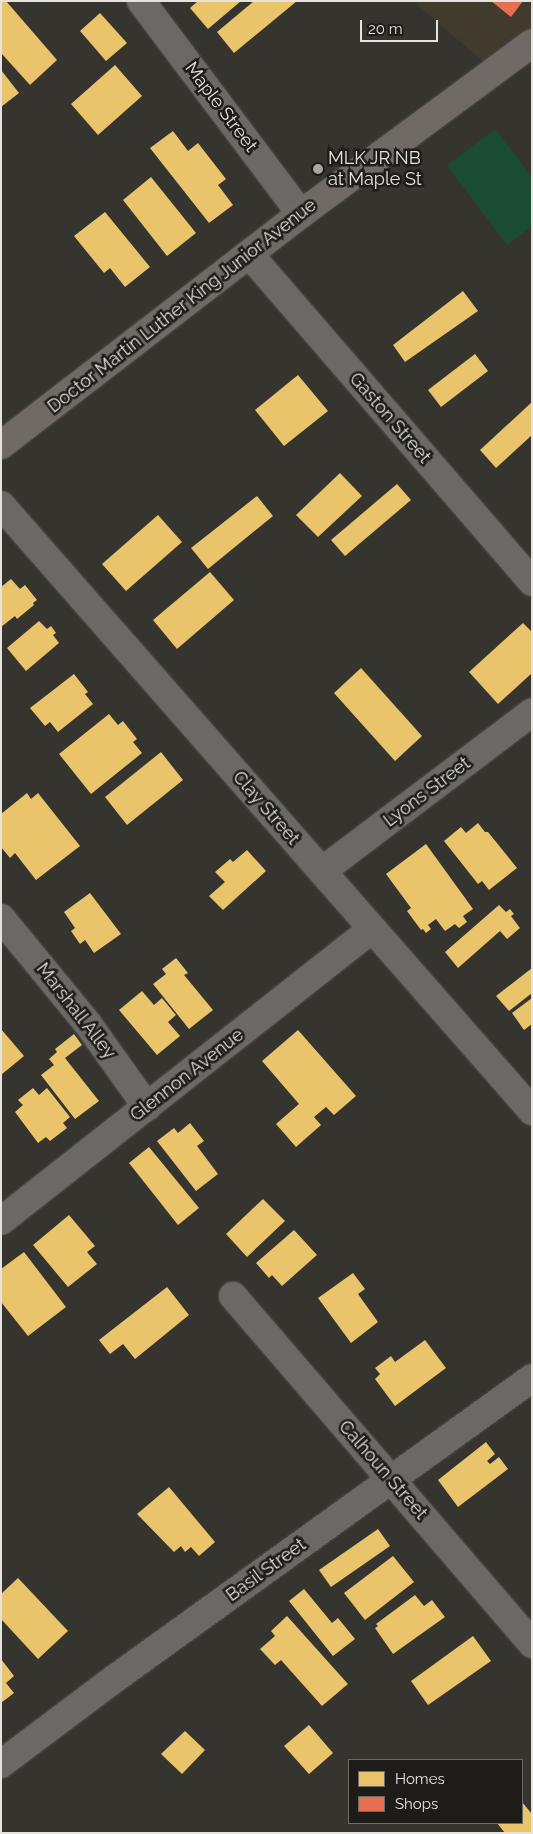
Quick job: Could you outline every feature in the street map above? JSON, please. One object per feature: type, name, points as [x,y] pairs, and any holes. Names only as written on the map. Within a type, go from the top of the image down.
[{"type":"main road","name":"Doctor Martin Luther King Junior Avenue","points":[[1,445],[301,214],[532,43]]},
{"type":"street","name":"Maple Street","points":[[141,1],[301,214]]},
{"type":"street","name":"Gaston Street","points":[[249,254],[532,582]]},
{"type":"street","name":"Clay Street","points":[[1,505],[532,1111]]},
{"type":"street","name":"Lyons Street","points":[[322,871],[532,712]]},
{"type":"street","name":"Marshall Alley","points":[[1,918],[88,1024],[147,1107]]},
{"type":"street","name":"Glennon Avenue","points":[[1,1221],[372,929]]},
{"type":"street","name":"Calhoun Street","points":[[233,1296],[532,1644]]},
{"type":"street","name":"Basil Street","points":[[1,1764],[117,1676],[532,1378]]},
{"type":"shaded area","points":[[413,1],[532,1],[532,29],[486,64]]},
{"type":"green space","points":[[495,129],[532,177],[532,226],[507,245],[447,165]]},
{"type":"building: Homes","points":[[1,1],[6,1],[57,60],[30,85],[1,53]]},
{"type":"building: Homes","points":[[198,1],[241,1],[208,29],[190,8]]},
{"type":"building: Homes","points":[[254,1],[297,1],[234,53],[217,32]]},
{"type":"building: Homes","points":[[100,13],[127,43],[106,61],[80,31]]},
{"type":"building: Homes","points":[[115,65],[142,96],[98,135],[71,104]]},
{"type":"building: Homes","points":[[1,70],[19,93],[1,107]]},
{"type":"building: Homes","points":[[173,131],[188,151],[198,143],[226,179],[218,185],[233,205],[209,223],[150,148]]},
{"type":"building: Homes","points":[[151,177],[196,233],[167,256],[123,200]]},
{"type":"building: Homes","points":[[105,212],[150,267],[125,287],[110,268],[104,273],[74,236]]},
{"type":"building: Homes","points":[[463,291],[478,311],[405,362],[393,345]]},
{"type":"building: Homes","points":[[475,354],[488,371],[441,407],[428,390]]},
{"type":"building: Homes","points":[[298,375],[328,411],[284,446],[255,410]]},
{"type":"building: Homes","points":[[532,402],[532,435],[496,468],[480,450]]},
{"type":"building: Homes","points":[[340,473],[362,496],[318,537],[296,515]]},
{"type":"building: Homes","points":[[397,484],[411,500],[345,556],[331,540]]},
{"type":"building: Homes","points":[[257,496],[273,516],[208,569],[191,548]]},
{"type":"building: Homes","points":[[158,515],[182,542],[126,591],[102,564]]},
{"type":"building: Homes","points":[[210,572],[234,600],[177,649],[153,620]]},
{"type":"building: Homes","points":[[11,579],[20,589],[25,585],[37,600],[33,603],[34,605],[17,619],[15,616],[1,627],[1,587]]},
{"type":"building: Homes","points":[[39,621],[47,629],[51,626],[56,633],[53,635],[59,643],[26,671],[7,648]]},
{"type":"building: Homes","points":[[523,623],[532,632],[532,673],[498,704],[469,672]]},
{"type":"building: Homes","points":[[361,668],[422,736],[395,761],[334,693]]},
{"type":"building: Homes","points":[[74,674],[88,692],[85,694],[93,704],[58,732],[50,722],[45,726],[30,708]]},
{"type":"building: Homes","points":[[109,714],[118,725],[123,721],[137,739],[133,742],[142,753],[91,794],[59,754]]},
{"type":"building: Homes","points":[[161,752],[183,780],[127,825],[105,797]]},
{"type":"building: Homes","points":[[27,793],[31,799],[38,793],[80,846],[36,880],[15,853],[10,858],[1,847],[1,814]]},
{"type":"building: Homes","points":[[478,823],[485,832],[488,832],[517,868],[489,890],[482,881],[478,884],[444,841],[461,827],[466,833]]},
{"type":"building: Homes","points":[[426,844],[473,909],[463,916],[467,922],[459,928],[455,924],[445,931],[436,919],[428,925],[431,929],[426,933],[423,929],[421,930],[407,911],[411,908],[386,874]]},
{"type":"building: Homes","points":[[247,850],[266,871],[223,910],[209,896],[225,882],[215,872],[230,859],[233,862]]},
{"type":"building: Homes","points":[[90,893],[121,934],[94,953],[85,940],[80,944],[71,931],[75,928],[64,912]]},
{"type":"building: Homes","points":[[499,905],[506,912],[510,909],[514,914],[511,916],[520,928],[507,939],[500,931],[458,968],[445,952]]},
{"type":"building: Homes","points":[[176,958],[188,973],[184,975],[213,1010],[189,1029],[153,984],[166,974],[162,969]]},
{"type":"building: Homes","points":[[532,968],[532,993],[509,1011],[496,996]]},
{"type":"building: Homes","points":[[142,991],[154,1005],[162,998],[176,1015],[168,1022],[180,1036],[157,1055],[119,1010]]},
{"type":"building: Homes","points":[[532,998],[532,1024],[524,1030],[512,1013]]},
{"type":"building: Homes","points":[[1,1029],[24,1056],[1,1075]]},
{"type":"building: Homes","points":[[298,1030],[356,1096],[334,1115],[326,1107],[314,1117],[321,1125],[296,1147],[276,1124],[299,1104],[262,1061]]},
{"type":"building: Homes","points":[[74,1034],[82,1045],[65,1058],[99,1101],[75,1119],[41,1075],[54,1065],[49,1059],[57,1052],[55,1049]]},
{"type":"building: Homes","points":[[33,1088],[39,1095],[47,1088],[70,1117],[63,1123],[67,1128],[50,1141],[46,1137],[38,1143],[15,1112],[23,1105],[18,1100]]},
{"type":"building: Homes","points":[[190,1123],[204,1141],[197,1146],[218,1174],[196,1191],[157,1141],[174,1128],[178,1133]]},
{"type":"building: Homes","points":[[149,1147],[199,1208],[178,1225],[129,1163]]},
{"type":"building: Homes","points":[[263,1199],[285,1221],[247,1257],[226,1234]]},
{"type":"building: Homes","points":[[69,1215],[95,1246],[87,1252],[97,1264],[68,1287],[33,1245]]},
{"type":"building: Homes","points":[[294,1230],[317,1255],[282,1286],[272,1275],[269,1278],[256,1263]]},
{"type":"building: Homes","points":[[24,1252],[66,1307],[28,1336],[1,1302],[1,1269]]},
{"type":"building: Homes","points":[[353,1273],[365,1289],[358,1294],[378,1322],[351,1343],[318,1298]]},
{"type":"building: Homes","points":[[167,1287],[189,1315],[135,1359],[123,1344],[110,1354],[99,1340]]},
{"type":"building: Homes","points":[[425,1340],[446,1368],[395,1406],[375,1379],[380,1374],[375,1368],[391,1356],[395,1362]]},
{"type":"building: Homes","points":[[486,1442],[495,1454],[487,1461],[490,1464],[499,1457],[508,1469],[458,1507],[438,1480]]},
{"type":"building: Homes","points":[[169,1487],[215,1542],[199,1556],[191,1547],[185,1552],[181,1546],[174,1552],[137,1514]]},
{"type":"building: Homes","points":[[378,1529],[390,1546],[331,1587],[319,1570]]},
{"type":"building: Homes","points":[[393,1556],[414,1582],[365,1620],[344,1593]]},
{"type":"building: Homes","points":[[18,1578],[68,1631],[38,1659],[1,1619],[1,1594]]},
{"type":"building: Homes","points":[[304,1589],[332,1623],[338,1618],[355,1639],[333,1656],[289,1601]]},
{"type":"building: Homes","points":[[415,1595],[424,1606],[432,1600],[445,1617],[393,1654],[375,1628],[378,1626],[376,1624]]},
{"type":"building: Homes","points":[[287,1616],[348,1684],[322,1706],[281,1660],[275,1665],[260,1649],[275,1636],[271,1631]]},
{"type":"building: Homes","points":[[473,1636],[491,1661],[428,1705],[411,1681]]},
{"type":"building: Homes","points":[[1,1659],[14,1676],[6,1683],[14,1693],[1,1703]]},
{"type":"building: Homes","points":[[309,1725],[333,1753],[309,1774],[284,1746]]},
{"type":"building: Homes","points":[[185,1731],[205,1750],[182,1774],[161,1754]]},
{"type":"building: Homes","points":[[523,1803],[532,1814],[532,1833],[505,1833],[498,1824],[523,1824]]},
{"type":"building: Shops","points":[[491,1],[523,1],[511,17]]},
{"type":"place","name":"MLK JR NB at Maple St","points":[[318,169]]}]
